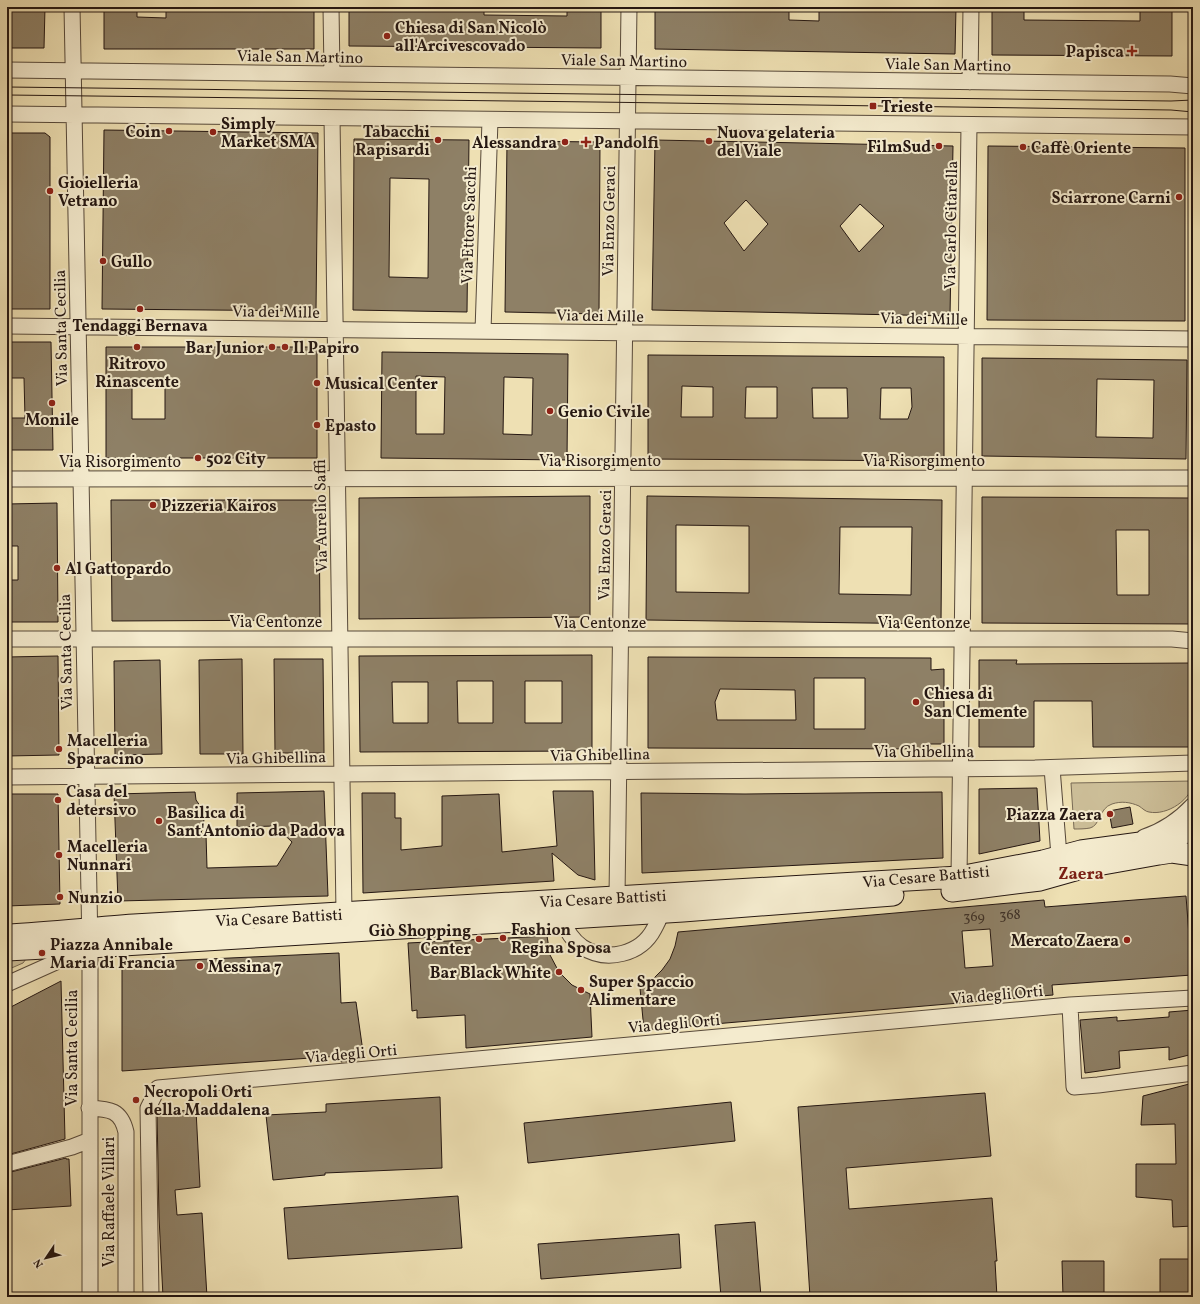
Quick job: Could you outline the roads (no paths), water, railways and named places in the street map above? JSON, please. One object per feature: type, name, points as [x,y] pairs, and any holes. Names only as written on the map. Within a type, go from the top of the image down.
[{"type":"main road","name":"Via Cesare Battisti","points":[[7,950],[63,947],[89,938],[344,913],[959,877],[1043,861],[1081,851],[1171,838],[1193,828]]},
{"type":"main road","name":"Via Cesare Battisti","points":[[7,935],[62,932],[89,938],[561,918],[661,912],[975,889],[1040,880],[1086,867],[1159,854],[1172,852],[1193,855]]},
{"type":"main road","points":[[1040,880],[1076,879],[1167,864],[1176,864],[1193,869]]},
{"type":"street","name":"Via Santa Cecilia","points":[[72,7],[89,938],[90,1297]]},
{"type":"street","points":[[331,7],[332,74]]},
{"type":"street","name":"Via Enzo Geraci","points":[[617,897],[629,7]]},
{"type":"street","points":[[970,82],[971,7]]},
{"type":"street","name":"Viale San Martino","points":[[7,70],[1170,84],[1193,86]]},
{"type":"street","points":[[7,114],[1193,127]]},
{"type":"street","name":"Via Aurelio Saffi","points":[[332,118],[344,913]]},
{"type":"street","name":"Via Ettore Sacchi","points":[[483,331],[490,120]]},
{"type":"street","name":"Via Carlo Citarella","points":[[959,877],[970,125]]},
{"type":"street","name":"Via dei Mille","points":[[7,326],[1193,340]]},
{"type":"street","name":"Via Risorgimento","points":[[7,479],[1193,478]]},
{"type":"street","name":"Via Centonze","points":[[7,639],[1193,640]]},
{"type":"street","name":"Via Ghibellina","points":[[7,777],[1052,768],[1193,763]]},
{"type":"street","points":[[1052,768],[1059,856]]},
{"type":"street","points":[[1122,845],[1148,836],[1162,829],[1193,805]]},
{"type":"street","points":[[561,918],[568,933],[574,941],[582,947],[599,954],[611,955],[622,954],[643,943],[651,935],[660,918],[661,912]]},
{"type":"street","points":[[7,984],[89,938]]},
{"type":"street","name":"Via degli Orti","points":[[151,1297],[148,1108],[158,1088],[1070,1005],[1193,998]]},
{"type":"street","points":[[1070,1005],[1074,1087],[1193,1073]]},
{"type":"street","name":"Via Raffaele Villari","points":[[90,1108],[104,1108],[116,1112],[123,1122],[126,1132],[126,1297]]},
{"type":"street","points":[[7,1164],[72,1147],[90,1140]]},
{"type":"tram line","points":[[7,87],[1171,101],[1193,100]]},
{"type":"tram line","points":[[7,95],[1171,110],[1193,112]]},
{"type":"place","name":"Chiesa di San Nicolò all'Arcivescovado","points":[[387,36]]},
{"type":"place","name":"Papisca","points":[[1132,51]]},
{"type":"place","name":"Trieste","points":[[873,106]]},
{"type":"place","name":"Coin","points":[[169,131]]},
{"type":"place","name":"Simply Market SMA","points":[[213,132]]},
{"type":"place","name":"Tabacchi Rapisardi","points":[[438,140]]},
{"type":"place","name":"Nuova gelateria del Viale","points":[[709,141]]},
{"type":"place","name":"Alessandra","points":[[565,142]]},
{"type":"place","name":"Pandolfi","points":[[586,142]]},
{"type":"place","name":"FilmSud","points":[[939,146]]},
{"type":"place","name":"Caffè Oriente","points":[[1023,147]]},
{"type":"place","name":"Gioielleria Vetrano","points":[[50,191]]},
{"type":"place","name":"Sciarrone Carni","points":[[1179,197]]},
{"type":"place","name":"Gullo","points":[[103,261]]},
{"type":"place","name":"Tendaggi Bernava","points":[[140,309]]},
{"type":"place","name":"Ritrovo Rinascente","points":[[137,347]]},
{"type":"place","name":"Bar Junior","points":[[272,347]]},
{"type":"place","name":"Il Papiro","points":[[285,347]]},
{"type":"place","name":"Musical Center","points":[[317,383]]},
{"type":"place","name":"Monile","points":[[52,403]]},
{"type":"place","name":"Genio Civile","points":[[550,411]]},
{"type":"place","name":"Epasto","points":[[317,425]]},
{"type":"place","name":"502 City","points":[[198,458]]},
{"type":"place","name":"Pizzeria Kairos","points":[[153,505]]},
{"type":"place","name":"Al Gattopardo","points":[[57,568]]},
{"type":"place","name":"Chiesa di San Clemente","points":[[916,702]]},
{"type":"place","name":"Macelleria Sparacino","points":[[59,749]]},
{"type":"place","name":"Casa del detersivo","points":[[58,800]]},
{"type":"place","name":"Piazza Zaera","points":[[1110,814]]},
{"type":"place","name":"Basilica di Sant'Antonio da Padova","points":[[159,821]]},
{"type":"place","name":"Macelleria Nunnari","points":[[59,855]]},
{"type":"place","name":"Nunzio","points":[[60,897]]},
{"type":"place","name":"Fashion Regina Sposa","points":[[503,938]]},
{"type":"place","name":"Giò Shopping Center","points":[[479,939]]},
{"type":"place","name":"Mercato Zaera","points":[[1127,940]]},
{"type":"place","name":"Piazza Annibale Maria di Francia","points":[[42,953]]},
{"type":"place","name":"Messina 7","points":[[200,966]]},
{"type":"place","name":"Bar Black White","points":[[559,972]]},
{"type":"place","name":"Super Spaccio Alimentare","points":[[581,990]]},
{"type":"place","name":"Necropoli Orti della Maddalena","points":[[136,1100]]},
{"type":"district","name":"Zaera","points":[[1081,873]]}]
